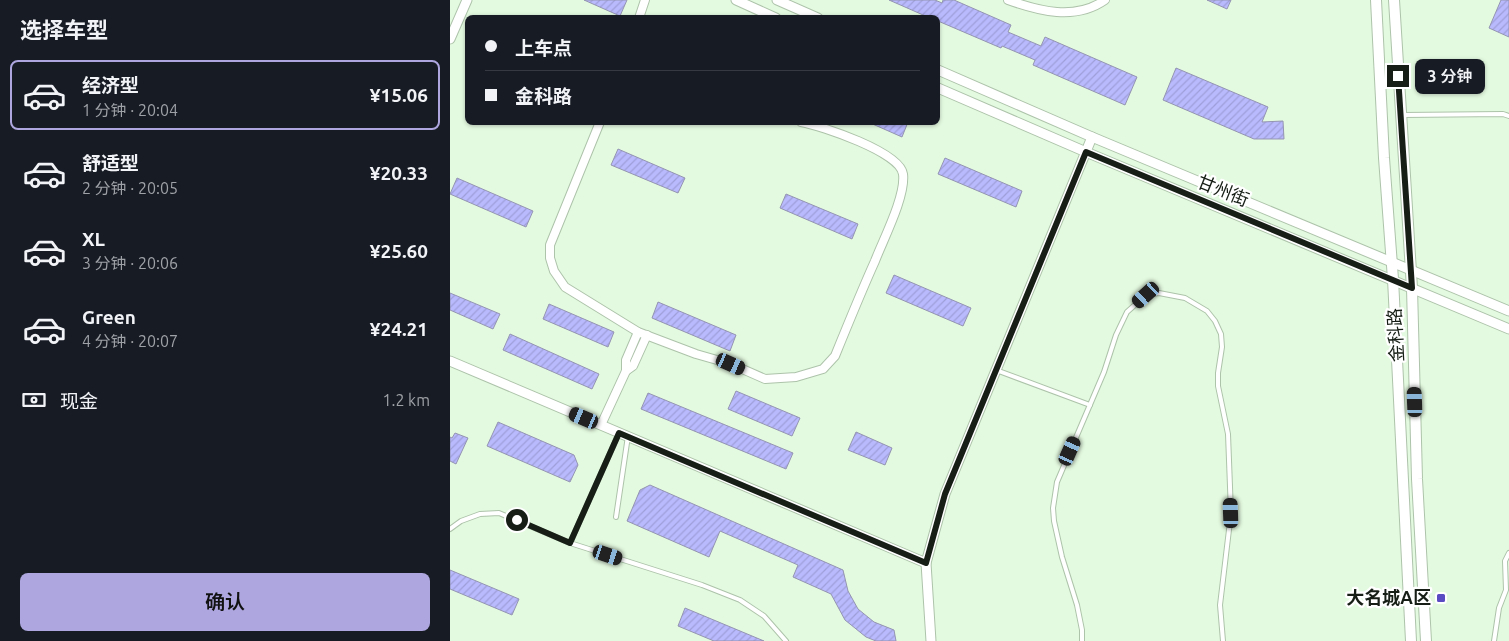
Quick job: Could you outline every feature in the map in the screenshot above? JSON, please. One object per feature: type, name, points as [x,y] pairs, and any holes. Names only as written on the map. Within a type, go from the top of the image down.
[{"type":"main road","name":"金科路","points":[[1376,0],[1393,279],[1411,641]]},
{"type":"main road","name":"金科路","points":[[1394,0],[1412,288],[1417,478],[1426,641]]},
{"type":"street","points":[[450,39],[466,0]]},
{"type":"street","points":[[640,15],[645,0]]},
{"type":"street","points":[[736,0],[769,15]]},
{"type":"street","points":[[777,0],[811,15]]},
{"type":"street","points":[[1008,0],[1046,10],[1075,13],[1096,6],[1105,0]]},
{"type":"street","name":"甘州街","points":[[940,71],[1092,137],[1509,311]]},
{"type":"street","name":"甘州街","points":[[940,89],[1509,329]]},
{"type":"street","points":[[599,125],[550,245],[550,258],[554,271],[565,287],[638,332],[696,354],[731,364],[765,379],[796,377],[823,370],[834,356],[891,222],[902,189],[903,173],[895,162],[876,149],[817,125]]},
{"type":"street","points":[[931,641],[926,563],[945,494],[1092,137]]},
{"type":"street","points":[[601,425],[626,371],[626,360],[638,332]]},
{"type":"street","points":[[626,371],[633,366],[647,336]]},
{"type":"street","points":[[450,361],[926,563]]},
{"type":"lane","points":[[1401,115],[1503,114],[1509,116]]},
{"type":"lane","points":[[1082,641],[1082,630],[1077,605],[1062,557],[1054,520],[1053,508],[1057,482],[1104,372],[1126,312],[1146,295],[1159,293],[1185,298],[1207,311],[1216,320],[1221,334],[1222,347],[1218,386],[1228,434],[1231,513],[1220,605],[1223,641]]},
{"type":"lane","points":[[996,369],[1090,405]]},
{"type":"lane","points":[[570,543],[619,433]]},
{"type":"lane","points":[[616,517],[628,436]]},
{"type":"lane","points":[[450,529],[461,521],[480,514],[499,512],[570,543],[702,585],[740,600],[764,616],[786,641]]},
{"type":"lane","points":[[1494,641],[1499,608],[1506,590],[1504,561],[1509,553]]},
{"type":"building","points":[[584,0],[627,0],[620,15]]},
{"type":"building","points":[[889,0],[935,0],[942,3],[943,0],[954,0],[1011,25],[1008,32],[1041,46],[1045,37],[1137,77],[1125,105],[1033,65],[1035,60],[1002,46],[1001,48],[940,22],[940,15],[923,15]]},
{"type":"building","points":[[1207,0],[1231,0],[1227,9]]},
{"type":"building","points":[[1501,0],[1509,0],[1509,37],[1489,28]]},
{"type":"building","points":[[1176,68],[1268,107],[1262,122],[1283,121],[1284,139],[1254,139],[1163,100]]},
{"type":"building","points":[[875,125],[907,125],[902,137]]},
{"type":"building","points":[[618,149],[685,178],[678,193],[611,165]]},
{"type":"building","points":[[945,158],[1022,191],[1016,207],[938,174]]},
{"type":"building","points":[[457,178],[533,211],[526,227],[450,194]]},
{"type":"building","points":[[786,194],[858,224],[852,239],[780,208]]},
{"type":"building","points":[[894,275],[971,308],[963,326],[886,293]]},
{"type":"building","points":[[450,293],[500,314],[493,329],[450,310]]},
{"type":"building","points":[[658,302],[736,335],[730,351],[652,318]]},
{"type":"building","points":[[549,304],[614,332],[608,347],[543,319]]},
{"type":"building","points":[[510,334],[599,374],[592,389],[503,350]]},
{"type":"building","points":[[736,391],[800,418],[792,436],[728,409]]},
{"type":"building","points":[[648,393],[793,453],[786,469],[641,409]]},
{"type":"building","points":[[498,422],[574,455],[578,465],[570,482],[487,446]]},
{"type":"building","points":[[856,432],[892,448],[885,465],[848,450]]},
{"type":"building","points":[[455,433],[468,438],[456,464],[450,461],[450,437],[452,438]]},
{"type":"building","points":[[650,485],[843,570],[848,591],[858,609],[874,622],[894,630],[896,641],[876,641],[866,637],[845,620],[831,594],[793,577],[798,565],[720,531],[709,557],[627,521],[640,490]]},
{"type":"building","points":[[450,570],[519,599],[512,615],[450,589]]},
{"type":"building","points":[[685,608],[764,641],[714,641],[678,626]]},
{"type":"place","name":"大名城A区","points":[[1441,598]]},
{"type":"route","points":[[517,520],[570,543],[619,433],[926,563],[945,494],[1086,152],[1412,288],[1398,76]]}]
